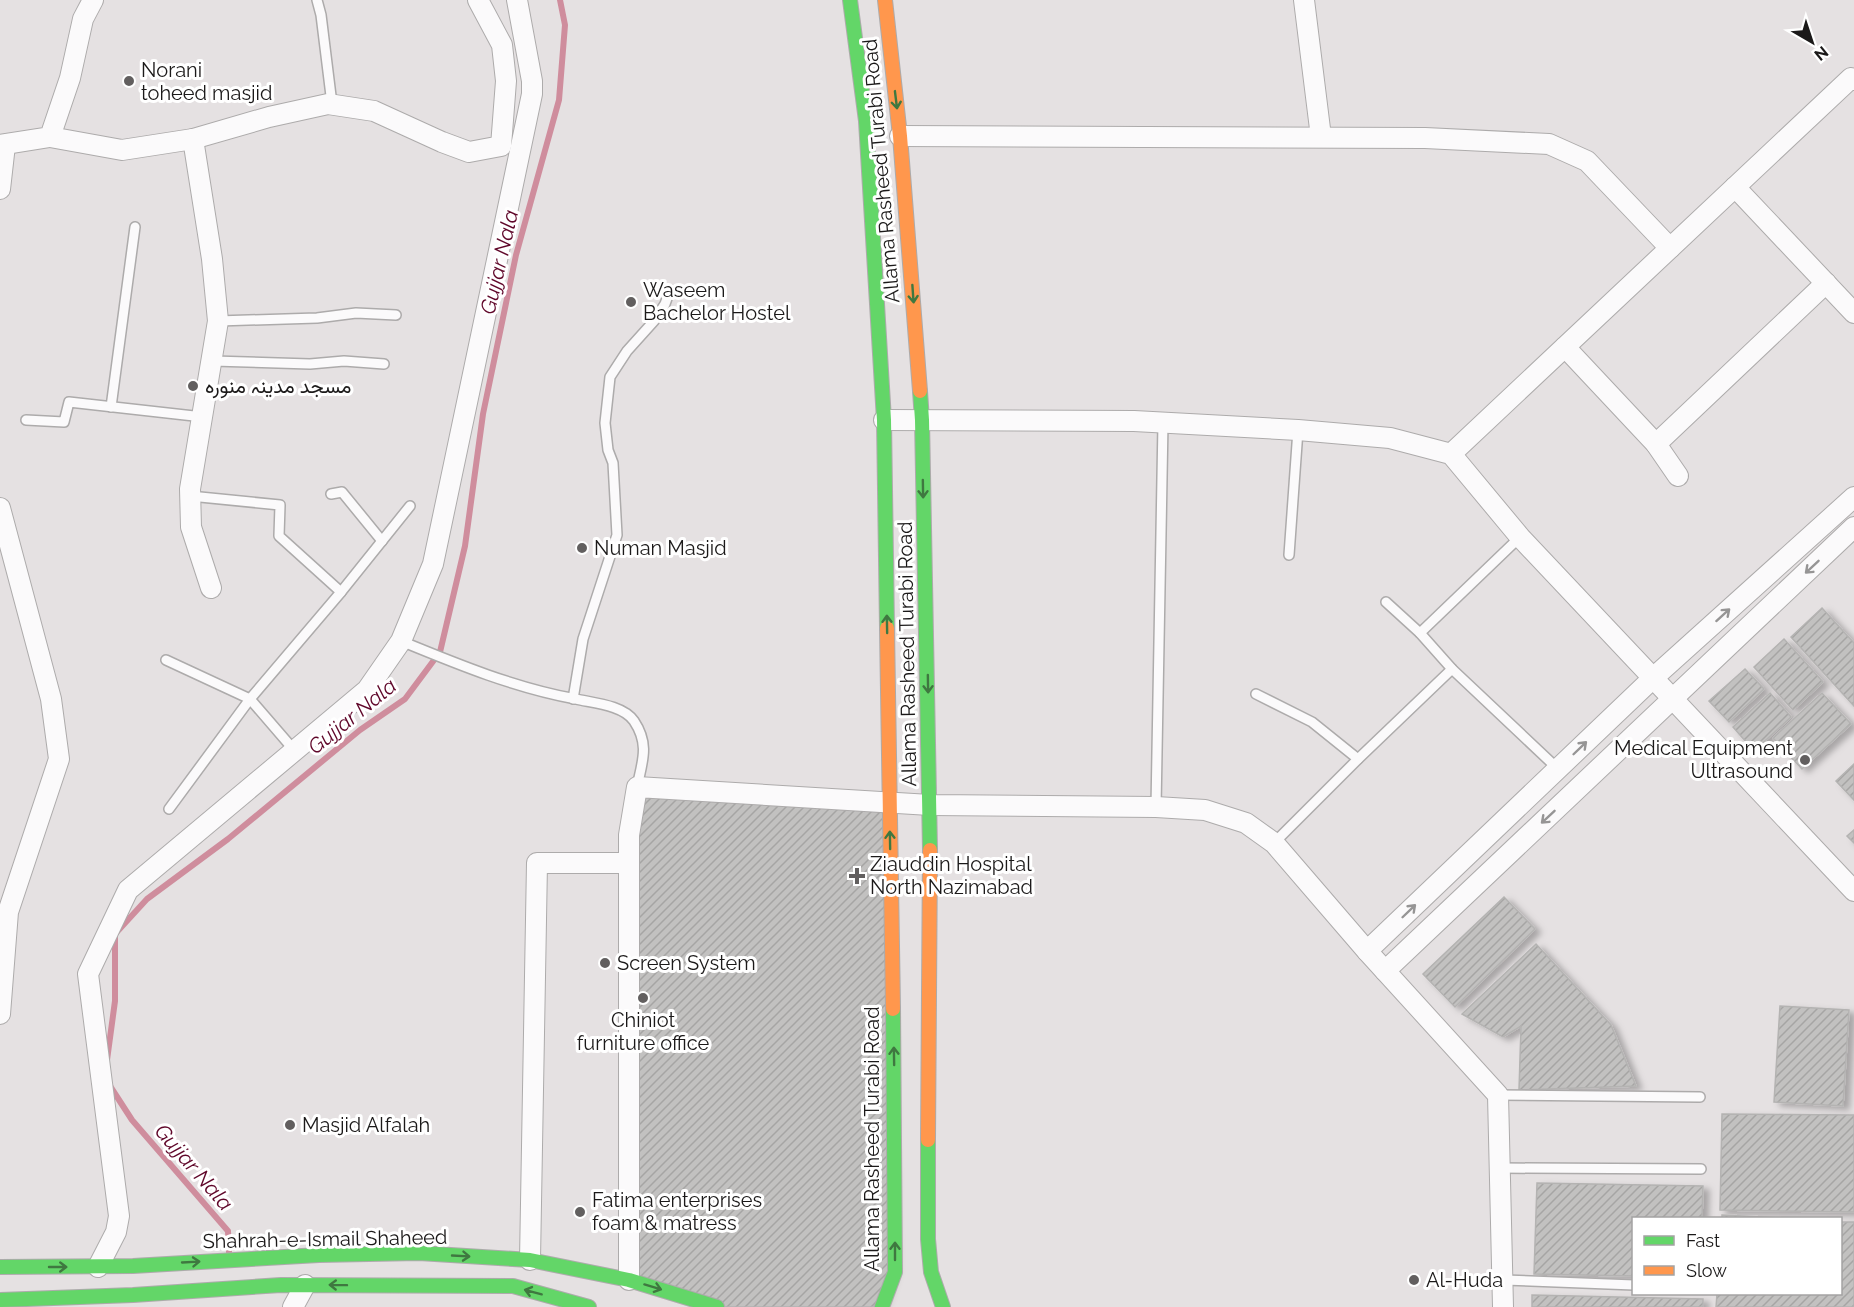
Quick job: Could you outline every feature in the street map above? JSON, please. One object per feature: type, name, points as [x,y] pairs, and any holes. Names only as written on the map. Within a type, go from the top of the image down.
[{"type":"main road","name":"Allama Rasheed Turabi Road","points":[[850,0],[900,136],[889,221],[884,420],[895,1119],[895,1272],[882,1307]]},
{"type":"main road","name":"Allama Rasheed Turabi Road","points":[[885,0],[866,121],[889,221],[922,420],[930,805],[928,1239],[931,1272],[943,1307]]},
{"type":"main road","name":"Shahrah-e-Ismail Shaheed","points":[[0,1267],[133,1266],[319,1255],[419,1253],[530,1260],[629,1280],[717,1307]]},
{"type":"main road","points":[[0,1300],[133,1295],[305,1284],[513,1286],[589,1307]]},
{"type":"street","points":[[50,137],[70,78],[83,19],[93,0]]},
{"type":"street","points":[[0,189],[3,145],[50,137],[122,150],[193,139],[269,117],[332,104],[374,111],[469,152],[501,146],[506,81],[502,45],[478,0]]},
{"type":"street","points":[[98,1267],[116,1232],[119,1216],[88,974],[128,890],[367,690],[401,641],[433,564],[532,94],[532,81],[517,0]]},
{"type":"street","points":[[1304,0],[1321,137]]},
{"type":"street","points":[[1451,454],[1851,78],[1854,80]]},
{"type":"street","points":[[900,136],[1425,138],[1549,144],[1587,160],[1670,248]]},
{"type":"street","points":[[193,139],[212,259],[218,321],[190,496],[191,527],[211,588]]},
{"type":"street","points":[[1735,187],[1854,313]]},
{"type":"street","points":[[1656,444],[1826,284]]},
{"type":"street","points":[[1565,347],[1656,444],[1678,477]]},
{"type":"street","points":[[884,420],[1163,423],[1298,430],[1390,438],[1451,454],[1520,537],[1854,891]]},
{"type":"street","points":[[1366,951],[1652,679],[1854,497]]},
{"type":"street","points":[[0,508],[51,699],[58,759],[8,912],[0,1014]]},
{"type":"street","points":[[1385,971],[1854,527]]},
{"type":"street","points":[[629,1280],[629,835],[637,787],[889,804],[1156,807],[1205,810],[1246,824],[1274,843],[1366,951],[1498,1095],[1503,1307]]},
{"type":"street","points":[[530,1260],[537,863],[629,863]]},
{"type":"street","points":[[293,1307],[305,1284]]},
{"type":"lane","points":[[317,0],[321,15],[332,104]]},
{"type":"lane","points":[[111,407],[135,227]]},
{"type":"lane","points":[[573,699],[583,639],[617,535],[613,462],[608,450],[605,423],[610,377],[627,351],[654,321],[670,290]]},
{"type":"lane","points":[[218,321],[317,318],[356,313],[396,315]]},
{"type":"lane","points":[[213,361],[310,364],[344,361],[384,364]]},
{"type":"lane","points":[[26,420],[64,422],[69,402],[203,417]]},
{"type":"lane","points":[[1156,807],[1163,423]]},
{"type":"lane","points":[[1288,555],[1298,430]]},
{"type":"lane","points":[[331,494],[342,492],[382,541]]},
{"type":"lane","points":[[190,496],[280,505],[279,536],[341,592]]},
{"type":"lane","points":[[169,809],[250,699],[410,506]]},
{"type":"lane","points":[[1419,633],[1520,537]]},
{"type":"lane","points":[[1386,602],[1452,669],[1558,769]]},
{"type":"lane","points":[[401,641],[464,666],[552,694],[613,706],[633,719],[645,744],[637,787]]},
{"type":"lane","points":[[166,660],[250,699],[294,750]]},
{"type":"lane","points":[[1274,843],[1452,669]]},
{"type":"lane","points":[[1256,694],[1312,722],[1358,759]]},
{"type":"lane","points":[[1498,1095],[1700,1097]]},
{"type":"lane","points":[[1500,1168],[1701,1169]]},
{"type":"lane","points":[[1504,1280],[1632,1285]]},
{"type":"building","points":[[1822,608],[1854,643],[1854,706],[1791,637]]},
{"type":"building","points":[[1784,639],[1823,682],[1793,710],[1754,667]]},
{"type":"building","points":[[1745,669],[1764,689],[1729,722],[1709,701]]},
{"type":"building","points":[[1770,693],[1791,717],[1754,751],[1733,727]]},
{"type":"building","points":[[1822,693],[1851,724],[1802,769],[1773,738]]},
{"type":"building","points":[[1854,764],[1854,800],[1836,781]]},
{"type":"building","points":[[638,789],[885,808],[892,1269],[880,1307],[723,1307],[631,1279]]},
{"type":"building","points":[[1854,830],[1854,843],[1847,836]]},
{"type":"building","points":[[1504,897],[1535,929],[1455,1007],[1423,974]]},
{"type":"building","points":[[1536,944],[1611,1025],[1636,1086],[1519,1090],[1521,1026],[1503,1037],[1462,1014]]},
{"type":"building","points":[[1780,1006],[1849,1010],[1843,1106],[1774,1102]]},
{"type":"building","points":[[1722,1114],[1854,1115],[1854,1212],[1720,1210]]},
{"type":"building","points":[[1537,1183],[1703,1186],[1702,1217],[1632,1217],[1632,1276],[1534,1274]]},
{"type":"building","points":[[1722,1215],[1765,1217],[1722,1217]]},
{"type":"building","points":[[1842,1222],[1854,1222],[1854,1307],[1716,1307],[1717,1295],[1842,1295]]},
{"type":"building","points":[[1532,1295],[1703,1299],[1703,1307],[1532,1307]]},
{"type":"waterway","name":"Gujjar Nala","points":[[107,1060],[115,1001],[115,934],[147,899],[228,839],[360,730],[405,699],[440,652],[465,546],[483,414],[516,255],[559,100],[565,25],[560,0]]},
{"type":"waterway","name":"Gujjar Nala","points":[[110,1086],[132,1120],[228,1231],[229,1252]]},
{"type":"traffic: fast","points":[[850,0],[866,121],[884,420],[887,628]]},
{"type":"traffic: fast","points":[[920,391],[930,850]]},
{"type":"traffic: fast","points":[[882,1307],[895,1272],[893,1009]]},
{"type":"traffic: fast","points":[[928,1140],[928,1239],[931,1272],[943,1307]]},
{"type":"traffic: fast","points":[[0,1267],[133,1266],[319,1255],[419,1253],[530,1260],[629,1280],[717,1307]]},
{"type":"traffic: fast","points":[[0,1300],[133,1295],[281,1285],[513,1286],[589,1307]]},
{"type":"traffic: slow","points":[[885,0],[900,136],[920,391]]},
{"type":"traffic: slow","points":[[887,628],[893,1009]]},
{"type":"traffic: slow","points":[[928,1140],[930,850]]},
{"type":"place","name":"Norani toheed masjid","points":[[129,81]]},
{"type":"place","name":"Waseem Bachelor Hostel","points":[[631,302]]},
{"type":"place","name":"مسجد مدینہ منورہ","points":[[193,386]]},
{"type":"place","name":"Numan Masjid","points":[[582,548]]},
{"type":"place","name":"Medical Equipment Ultrasound","points":[[1805,760]]},
{"type":"place","name":"Ziauddin Hospital North Nazimabad","points":[[857,876]]},
{"type":"place","name":"Screen System","points":[[605,963]]},
{"type":"place","name":"Chiniot furniture office","points":[[643,998]]},
{"type":"place","name":"Masjid Alfalah","points":[[290,1125]]},
{"type":"place","name":"Fatima enterprises foam & matress","points":[[580,1212]]},
{"type":"place","name":"Al-Huda","points":[[1414,1280]]}]
